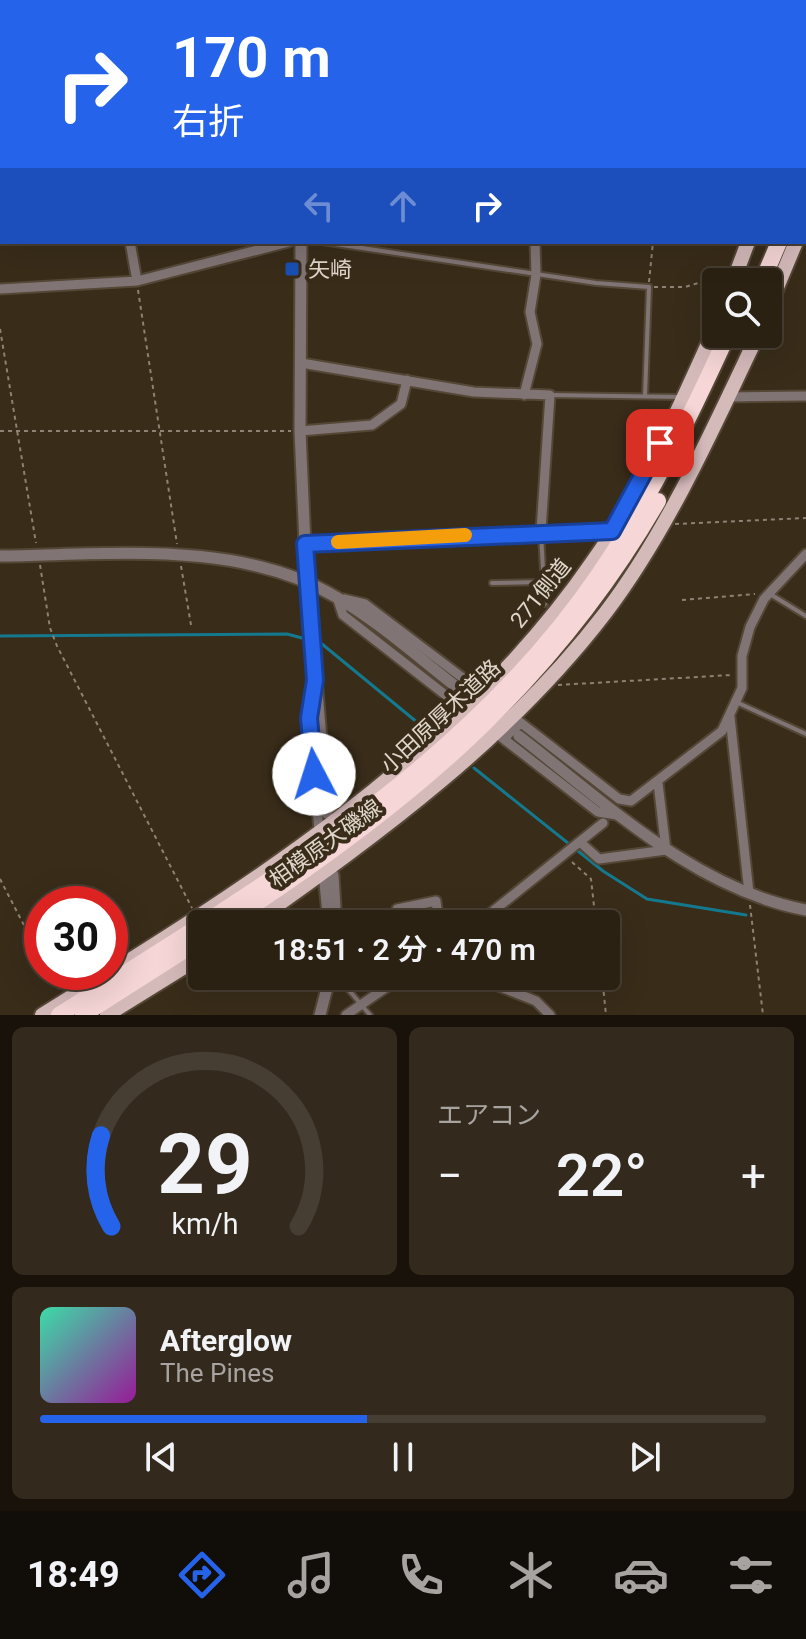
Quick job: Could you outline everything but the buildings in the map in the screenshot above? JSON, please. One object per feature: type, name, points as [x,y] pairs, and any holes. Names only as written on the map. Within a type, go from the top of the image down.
[{"type":"highway","points":[[757,268],[766,244]]},
{"type":"highway","points":[[768,268],[778,244]]},
{"type":"highway","name":"小田原厚木道路","points":[[62,1008],[337,833],[427,763],[498,696],[555,632],[628,530],[680,438],[722,348]]},
{"type":"highway","name":"小田原厚木道路","points":[[246,910],[345,843],[412,791],[506,706],[566,638],[609,581],[670,480],[733,348]]},
{"type":"highway","points":[[83,1015],[188,948]]},
{"type":"main road","points":[[736,268],[747,244]]},
{"type":"main road","points":[[782,276],[795,244]]},
{"type":"main road","name":"271側道","points":[[206,910],[394,773],[572,591],[612,531],[706,348]]},
{"type":"main road","name":"相模原大磯線","points":[[273,910],[328,874],[517,725],[542,685],[607,611],[660,525],[751,348]]},
{"type":"main road","name":"271側道","points":[[42,1015],[62,1008],[188,922]]},
{"type":"main road","points":[[107,1015],[188,965]]},
{"type":"street","points":[[130,244],[137,281]]},
{"type":"street","points":[[0,289],[137,281],[281,244]]},
{"type":"street","points":[[301,244],[300,431],[305,544],[327,813]]},
{"type":"street","points":[[524,395],[537,344],[530,312],[536,275],[535,244]]},
{"type":"street","points":[[301,363],[474,392],[550,395],[541,531]]},
{"type":"street","points":[[300,431],[372,425],[401,404],[407,380]]},
{"type":"street","points":[[728,397],[806,396]]},
{"type":"street","points":[[305,544],[541,531],[612,531]]},
{"type":"street","points":[[517,725],[619,799],[631,801],[722,731],[742,688],[741,674],[750,627],[768,593],[806,554]]},
{"type":"street","points":[[0,556],[179,556],[245,564],[307,583],[337,597],[469,697]]},
{"type":"street","points":[[315,680],[309,718],[319,830]]},
{"type":"street","points":[[730,714],[749,893]]},
{"type":"street","points":[[517,725],[666,850],[749,893],[806,910]]},
{"type":"street","points":[[501,737],[598,812],[623,817]]},
{"type":"street","points":[[658,783],[666,850]]},
{"type":"street","points":[[495,910],[603,823]]},
{"type":"street","points":[[572,849],[599,859],[666,850]]},
{"type":"street","points":[[328,874],[328,910]]},
{"type":"street","points":[[328,874],[334,910]]},
{"type":"street","points":[[397,909],[436,901],[437,910]]},
{"type":"street","points":[[320,1015],[326,990]]},
{"type":"street","points":[[346,1015],[382,990]]},
{"type":"street","points":[[508,990],[536,1001],[550,1015]]},
{"type":"lane","points":[[335,244],[536,275],[649,287],[645,396]]},
{"type":"lane","points":[[550,395],[683,397]]},
{"type":"lane","points":[[541,531],[545,604]]},
{"type":"lane","points":[[492,583],[543,582]]},
{"type":"lane","points":[[768,593],[806,616]]},
{"type":"lane","points":[[736,702],[806,734]]},
{"type":"lane","points":[[348,990],[370,1015]]},
{"type":"path","points":[[653,244],[649,287],[702,284]]},
{"type":"path","points":[[137,281],[191,625]]},
{"type":"path","points":[[0,329],[50,628],[194,910]]},
{"type":"path","points":[[0,431],[300,431]]},
{"type":"path","points":[[660,525],[806,518]]},
{"type":"path","points":[[682,600],[768,593]]},
{"type":"path","points":[[542,685],[741,674]]},
{"type":"path","points":[[572,849],[591,879],[594,910]]},
{"type":"path","points":[[0,879],[24,925]]},
{"type":"path","points":[[749,893],[763,1015]]},
{"type":"path","points":[[603,990],[606,1015]]},
{"type":"waterway","points":[[0,636],[287,634],[302,638]]},
{"type":"waterway","points":[[322,644],[429,732]]},
{"type":"waterway","points":[[474,768],[603,871],[647,899],[746,915]]},
{"type":"slow traffic","points":[[338,542],[465,535]]},
{"type":"place","name":"矢崎","points":[[292,269]]},
{"type":"route","points":[[314,774],[309,718],[315,680],[305,544],[541,531],[612,531],[660,443]]}]
